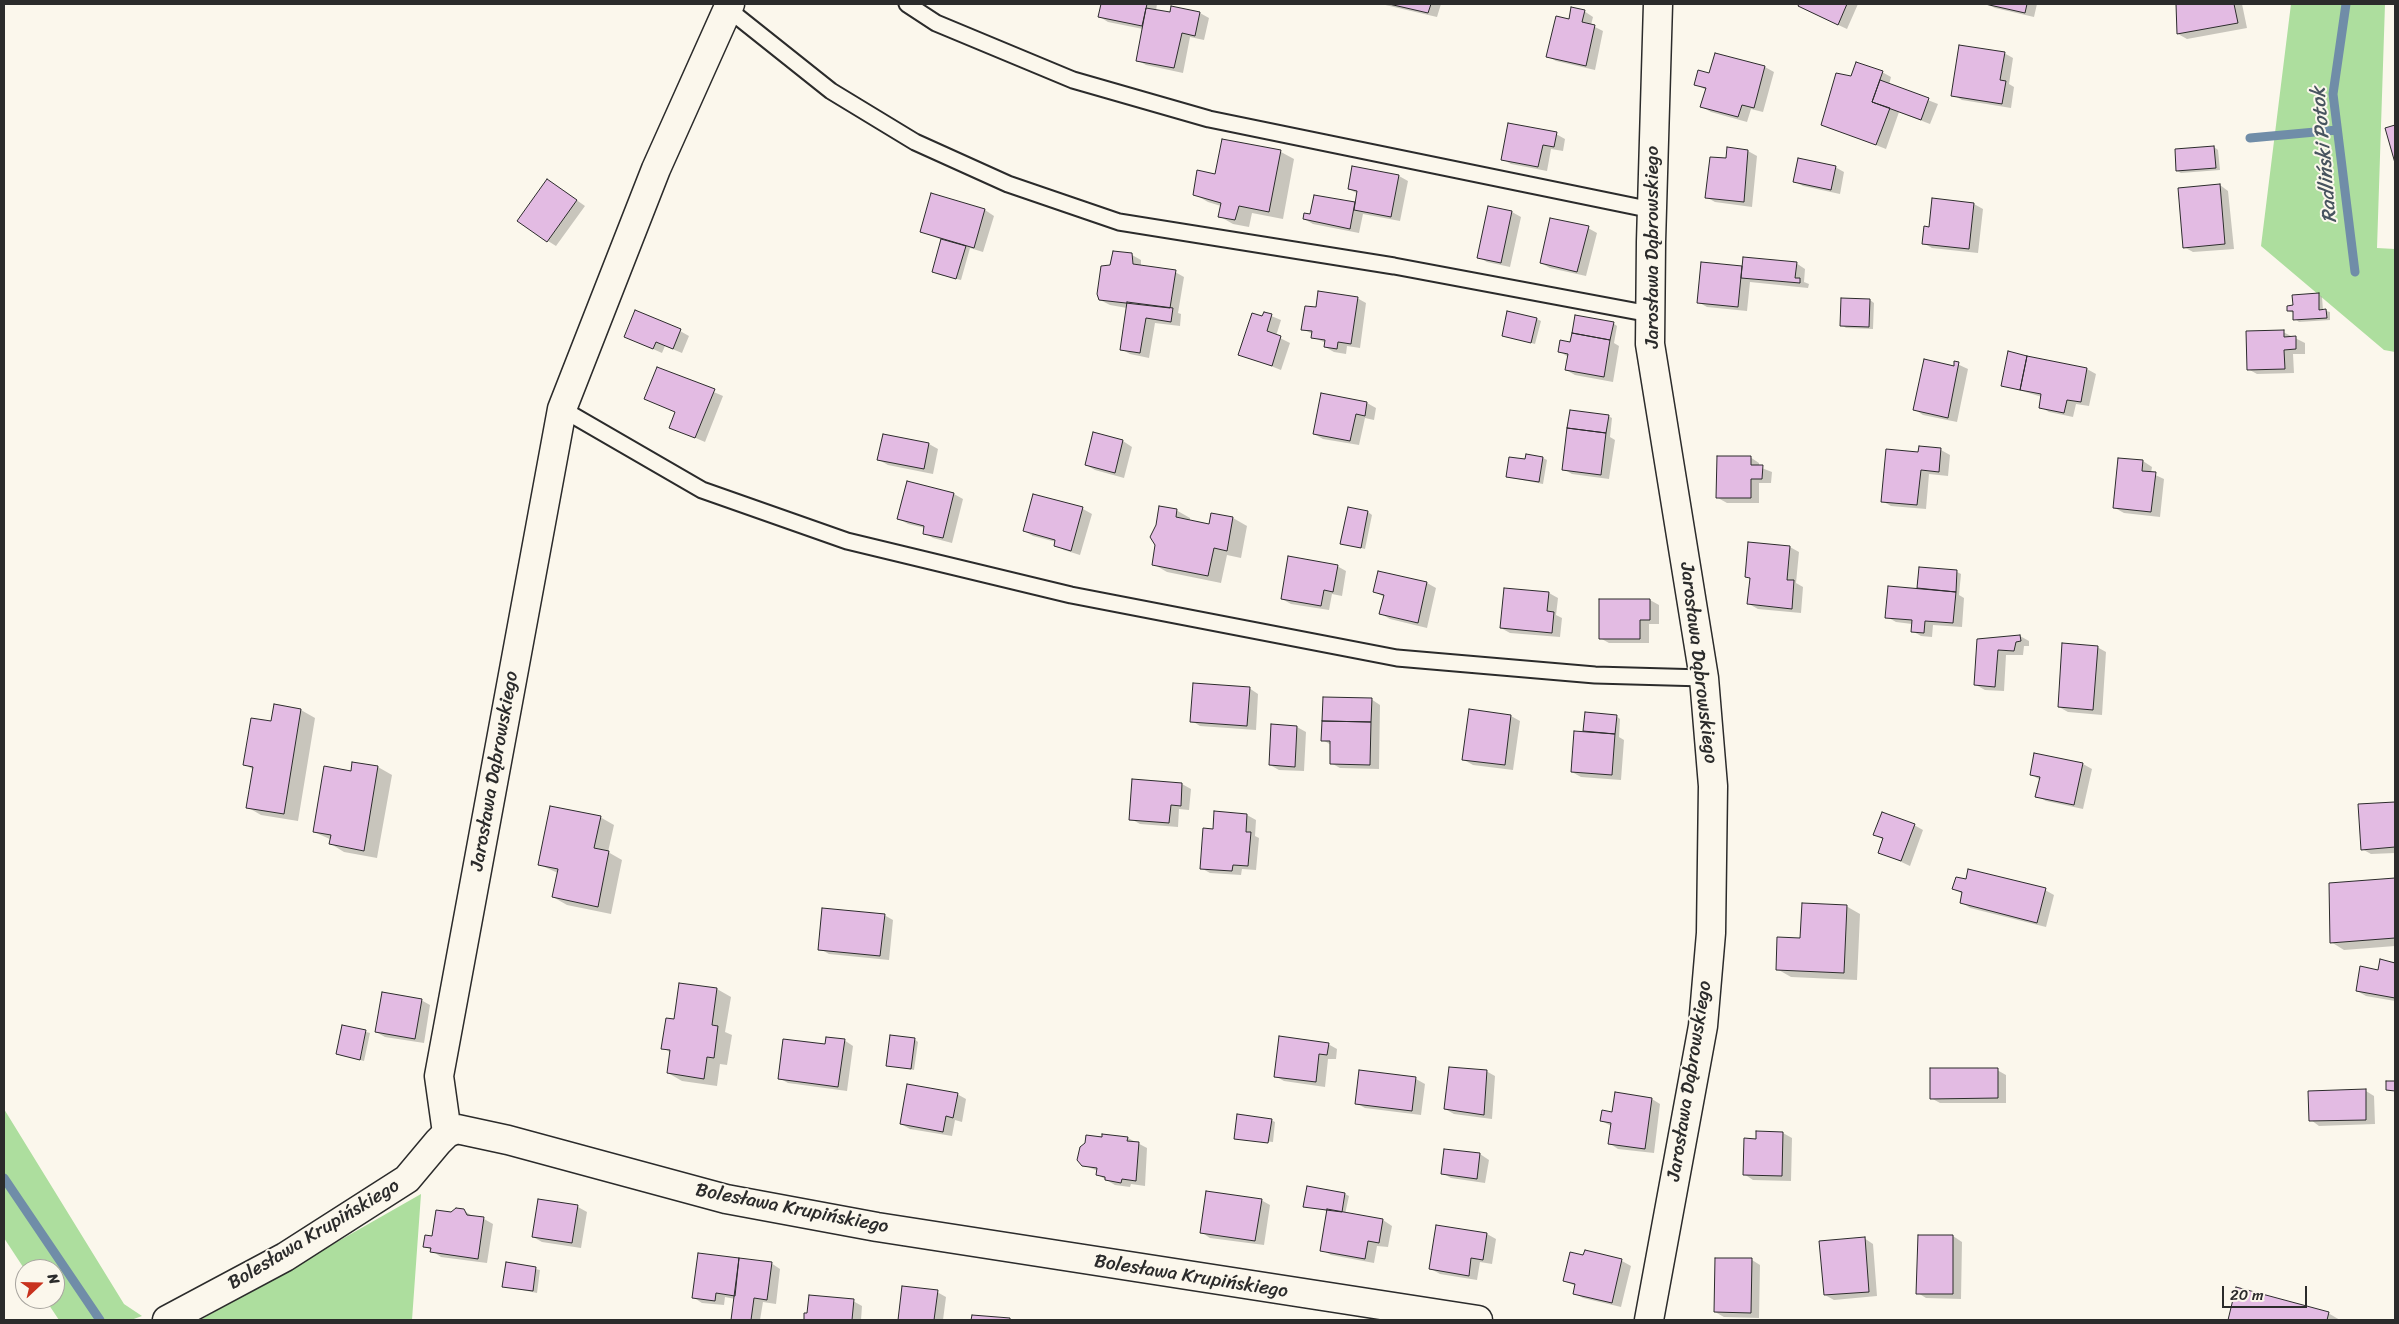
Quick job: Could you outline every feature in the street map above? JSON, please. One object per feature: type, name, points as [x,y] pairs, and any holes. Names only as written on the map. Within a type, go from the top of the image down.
[{"type":"street","name":"Jarosława Dąbrowskiego","points":[[1649,1320],[1703,1026],[1711,933],[1713,786],[1704,678],[1650,344],[1658,4]]},
{"type":"street","name":"Jarosława Dąbrowskiego","points":[[447,1133],[439,1076],[562,409],[656,169],[729,6]]},
{"type":"street","name":"Bolesława Krupińskiego","points":[[167,1320],[285,1257],[407,1179],[447,1133],[456,1129],[726,1198],[876,1227],[1478,1320]]},
{"type":"lane","points":[[907,4],[936,23],[1072,80],[1209,119],[1652,210]]},
{"type":"lane","points":[[729,6],[831,91],[915,142],[1008,184],[1119,222],[1394,266],[1650,314]]},
{"type":"lane","points":[[562,409],[702,490],[847,541],[1071,595],[1397,658],[1595,675],[1704,678]]},
{"type":"green space","points":[[2291,4],[2385,4],[2377,248],[2395,249],[2395,352],[2384,350],[2261,246]]},
{"type":"green space","points":[[4,1109],[124,1304],[142,1316],[131,1320],[59,1320],[52,1309],[65,1309],[65,1259],[18,1259],[4,1238]]},
{"type":"green space","points":[[421,1194],[412,1320],[200,1320]]},
{"type":"building","points":[[1101,4],[1147,4],[1142,26],[1098,17]]},
{"type":"building","points":[[1389,4],[1431,4],[1428,13]]},
{"type":"building","points":[[1799,4],[1847,4],[1838,25],[1798,6]]},
{"type":"building","points":[[1985,4],[2027,4],[2025,13]]},
{"type":"building","points":[[2176,4],[2234,4],[2238,23],[2177,34]]},
{"type":"building","points":[[1171,6],[1200,12],[1195,36],[1182,33],[1174,68],[1136,61],[1146,8],[1170,12]]},
{"type":"building","points":[[1571,7],[1585,10],[1582,22],[1595,25],[1586,66],[1546,57],[1556,16],[1569,19]]},
{"type":"building","points":[[1959,45],[2005,52],[2000,80],[2006,81],[2002,104],[1951,96]]},
{"type":"building","points":[[1715,53],[1765,66],[1754,108],[1742,105],[1738,117],[1700,107],[1706,88],[1694,85],[1698,70],[1709,73]]},
{"type":"building","points":[[1856,62],[1883,71],[1872,102],[1890,108],[1876,145],[1821,125],[1836,73],[1851,76]]},
{"type":"building","points":[[1880,80],[1929,98],[1921,120],[1872,102]]},
{"type":"building","points":[[1508,123],[1557,132],[1554,147],[1543,145],[1538,167],[1501,160]]},
{"type":"building","points":[[2395,125],[2395,163],[2385,128]]},
{"type":"building","points":[[1222,139],[1281,150],[1269,212],[1239,206],[1235,220],[1218,217],[1221,203],[1193,195],[1197,170],[1215,174]]},
{"type":"building","points":[[2214,146],[2216,168],[2176,171],[2175,149]]},
{"type":"building","points":[[1727,147],[1748,150],[1744,202],[1705,198],[1710,157],[1726,158]]},
{"type":"building","points":[[1798,158],[1836,166],[1831,190],[1793,182]]},
{"type":"building","points":[[1352,166],[1399,175],[1391,217],[1354,210],[1357,191],[1348,189]]},
{"type":"building","points":[[547,179],[577,200],[547,242],[517,221]]},
{"type":"building","points":[[2220,184],[2225,244],[2183,248],[2178,188]]},
{"type":"building","points":[[931,193],[985,209],[974,248],[920,232]]},
{"type":"building","points":[[1314,195],[1355,202],[1350,229],[1303,219],[1304,213],[1310,214]]},
{"type":"building","points":[[1932,198],[1974,203],[1969,249],[1922,244],[1924,226],[1929,227]]},
{"type":"building","points":[[1488,206],[1512,211],[1501,263],[1477,258]]},
{"type":"building","points":[[1550,218],[1589,226],[1577,272],[1540,263]]},
{"type":"building","points":[[941,239],[966,246],[956,279],[932,272]]},
{"type":"building","points":[[1113,251],[1132,253],[1133,264],[1176,270],[1170,308],[1099,300],[1097,294],[1101,266],[1110,265]]},
{"type":"building","points":[[1743,257],[1797,262],[1795,278],[1800,278],[1800,283],[1741,278]]},
{"type":"building","points":[[1701,262],[1742,266],[1738,307],[1697,303]]},
{"type":"building","points":[[1318,291],[1358,297],[1351,344],[1338,342],[1337,349],[1324,347],[1325,340],[1311,338],[1312,331],[1301,330],[1305,306],[1316,307]]},
{"type":"building","points":[[2319,293],[2319,310],[2326,309],[2327,318],[2293,320],[2293,311],[2287,311],[2287,306],[2293,305],[2292,295]]},
{"type":"building","points":[[1841,298],[1870,299],[1869,327],[1840,326]]},
{"type":"building","points":[[1127,302],[1173,308],[1171,322],[1146,318],[1140,353],[1120,350]]},
{"type":"building","points":[[635,310],[681,329],[673,349],[656,342],[653,349],[624,337]]},
{"type":"building","points":[[1507,311],[1537,318],[1531,343],[1502,336]]},
{"type":"building","points":[[1264,312],[1272,314],[1267,331],[1281,336],[1272,366],[1238,355],[1252,313],[1262,316]]},
{"type":"building","points":[[1575,315],[1614,322],[1610,340],[1572,333]]},
{"type":"building","points":[[2284,330],[2284,337],[2296,336],[2296,349],[2284,350],[2285,369],[2247,370],[2246,331]]},
{"type":"building","points":[[1572,333],[1610,340],[1604,377],[1565,370],[1568,354],[1558,352],[1560,340],[1570,342]]},
{"type":"building","points":[[2008,351],[2027,356],[2020,390],[2001,386]]},
{"type":"building","points":[[2027,356],[2087,368],[2081,402],[2067,400],[2064,413],[2039,408],[2041,394],[2020,390]]},
{"type":"building","points":[[1924,359],[1954,366],[1954,361],[1959,362],[1948,418],[1913,410]]},
{"type":"building","points":[[657,367],[715,389],[695,438],[669,428],[675,412],[644,399]]},
{"type":"building","points":[[1321,393],[1367,402],[1365,416],[1356,414],[1350,441],[1313,434]]},
{"type":"building","points":[[1570,410],[1609,415],[1606,433],[1567,428]]},
{"type":"building","points":[[1567,428],[1606,433],[1601,475],[1562,470]]},
{"type":"building","points":[[1093,432],[1123,440],[1115,473],[1085,465]]},
{"type":"building","points":[[883,434],[929,443],[924,469],[877,460]]},
{"type":"building","points":[[1919,446],[1941,448],[1939,472],[1921,470],[1917,505],[1881,502],[1886,449],[1918,452]]},
{"type":"building","points":[[1526,454],[1543,457],[1539,482],[1506,477],[1509,457],[1525,459]]},
{"type":"building","points":[[1717,456],[1751,456],[1751,465],[1763,465],[1762,479],[1751,479],[1751,498],[1716,498]]},
{"type":"building","points":[[2118,458],[2143,460],[2142,471],[2156,472],[2151,512],[2113,508]]},
{"type":"building","points":[[907,481],[954,493],[943,538],[923,534],[924,526],[897,519]]},
{"type":"building","points":[[1033,494],[1083,507],[1071,551],[1054,546],[1055,540],[1023,531]]},
{"type":"building","points":[[1159,506],[1177,509],[1176,517],[1209,524],[1211,513],[1233,517],[1227,551],[1214,548],[1208,576],[1152,565],[1155,545],[1150,537],[1156,525]]},
{"type":"building","points":[[1348,507],[1368,511],[1361,548],[1340,544]]},
{"type":"building","points":[[1748,542],[1790,546],[1787,580],[1794,580],[1792,609],[1747,604],[1750,578],[1745,577]]},
{"type":"building","points":[[1288,556],[1338,565],[1333,592],[1324,590],[1321,606],[1281,599]]},
{"type":"building","points":[[1919,567],[1957,570],[1956,592],[1917,588]]},
{"type":"building","points":[[1378,571],[1427,582],[1418,623],[1379,614],[1384,595],[1373,592]]},
{"type":"building","points":[[1888,586],[1956,592],[1953,623],[1925,621],[1924,633],[1911,632],[1912,620],[1885,618]]},
{"type":"building","points":[[1504,588],[1549,592],[1547,611],[1554,612],[1552,633],[1500,628]]},
{"type":"building","points":[[1599,599],[1650,599],[1650,620],[1640,620],[1640,639],[1599,639]]},
{"type":"building","points":[[2020,635],[2021,641],[2016,642],[2014,651],[1998,650],[1995,687],[1974,685],[1977,639]]},
{"type":"building","points":[[2062,643],[2098,646],[2093,710],[2058,707]]},
{"type":"building","points":[[1193,683],[1250,687],[1247,726],[1190,722]]},
{"type":"building","points":[[1323,697],[1372,698],[1371,722],[1322,721]]},
{"type":"building","points":[[274,704],[301,709],[284,814],[246,808],[253,767],[243,765],[251,718],[271,721]]},
{"type":"building","points":[[1469,709],[1511,715],[1505,765],[1462,760]]},
{"type":"building","points":[[1585,712],[1617,715],[1615,734],[1583,731]]},
{"type":"building","points":[[1322,721],[1371,722],[1370,765],[1330,764],[1330,741],[1321,741]]},
{"type":"building","points":[[1271,724],[1297,726],[1295,767],[1269,765]]},
{"type":"building","points":[[1574,731],[1615,734],[1612,775],[1571,772]]},
{"type":"building","points":[[2034,753],[2083,763],[2074,805],[2035,797],[2040,777],[2030,775]]},
{"type":"building","points":[[352,762],[378,766],[364,851],[329,844],[331,835],[313,832],[324,766],[351,771]]},
{"type":"building","points":[[1132,779],[1182,783],[1181,806],[1171,805],[1169,823],[1129,820]]},
{"type":"building","points":[[2395,802],[2395,847],[2361,850],[2358,804]]},
{"type":"building","points":[[550,806],[601,816],[594,848],[609,851],[598,907],[552,897],[558,869],[538,865]]},
{"type":"building","points":[[1214,811],[1247,814],[1246,832],[1251,832],[1248,866],[1233,865],[1232,871],[1200,869],[1203,828],[1213,829]]},
{"type":"building","points":[[1882,812],[1915,824],[1901,861],[1878,853],[1883,838],[1873,835]]},
{"type":"building","points":[[1968,869],[2046,888],[2037,923],[1960,903],[1962,892],[1952,889],[1956,877],[1966,879]]},
{"type":"building","points":[[2395,878],[2395,938],[2330,943],[2329,883]]},
{"type":"building","points":[[1802,903],[1847,905],[1844,973],[1776,970],[1777,937],[1800,938]]},
{"type":"building","points":[[822,908],[885,914],[880,956],[818,950]]},
{"type":"building","points":[[2380,959],[2395,963],[2395,998],[2356,991],[2360,966],[2378,970]]},
{"type":"building","points":[[679,983],[717,988],[712,1025],[718,1026],[714,1058],[707,1057],[704,1079],[667,1073],[670,1050],[661,1049],[666,1018],[674,1019]]},
{"type":"building","points":[[382,992],[422,999],[415,1039],[375,1032]]},
{"type":"building","points":[[342,1025],[366,1030],[360,1060],[336,1054]]},
{"type":"building","points":[[890,1035],[915,1038],[911,1069],[886,1066]]},
{"type":"building","points":[[1279,1036],[1329,1043],[1327,1055],[1319,1054],[1316,1082],[1274,1077]]},
{"type":"building","points":[[826,1037],[845,1039],[838,1087],[778,1079],[783,1039],[825,1044]]},
{"type":"building","points":[[1449,1067],[1487,1070],[1484,1115],[1444,1109]]},
{"type":"building","points":[[1930,1068],[1998,1068],[1998,1098],[1930,1099]]},
{"type":"building","points":[[1359,1070],[1416,1077],[1412,1111],[1355,1104]]},
{"type":"building","points":[[2386,1081],[2395,1081],[2395,1091],[2386,1090]]},
{"type":"building","points":[[907,1084],[958,1093],[953,1118],[946,1116],[943,1132],[900,1124]]},
{"type":"building","points":[[2366,1089],[2366,1120],[2309,1121],[2308,1091]]},
{"type":"building","points":[[1615,1092],[1652,1098],[1645,1149],[1608,1144],[1611,1123],[1600,1121],[1602,1110],[1612,1112]]},
{"type":"building","points":[[1237,1114],[1272,1119],[1268,1143],[1234,1139]]},
{"type":"building","points":[[1756,1131],[1783,1132],[1782,1176],[1743,1175],[1744,1138],[1756,1139]]},
{"type":"building","points":[[1102,1134],[1128,1137],[1127,1141],[1139,1142],[1136,1181],[1122,1179],[1121,1183],[1105,1180],[1105,1177],[1096,1175],[1097,1168],[1082,1166],[1077,1160],[1080,1147],[1085,1143],[1086,1135],[1102,1137]]},
{"type":"building","points":[[1444,1149],[1480,1153],[1477,1179],[1441,1174]]},
{"type":"building","points":[[1307,1186],[1345,1193],[1342,1212],[1303,1207]]},
{"type":"building","points":[[1206,1191],[1262,1199],[1255,1241],[1200,1233]]},
{"type":"building","points":[[538,1199],[578,1205],[572,1243],[532,1237]]},
{"type":"building","points":[[456,1208],[464,1209],[467,1215],[484,1217],[478,1259],[430,1252],[431,1248],[423,1247],[425,1235],[432,1236],[436,1210],[451,1212]]},
{"type":"building","points":[[1327,1209],[1383,1219],[1379,1243],[1368,1241],[1365,1259],[1320,1251]]},
{"type":"building","points":[[1436,1225],[1487,1233],[1483,1260],[1471,1258],[1469,1276],[1429,1269]]},
{"type":"building","points":[[1918,1235],[1953,1235],[1953,1294],[1916,1294]]},
{"type":"building","points":[[1865,1237],[1869,1292],[1824,1295],[1819,1241]]},
{"type":"building","points":[[1585,1250],[1622,1259],[1612,1303],[1573,1294],[1575,1284],[1563,1281],[1570,1252],[1583,1255]]},
{"type":"building","points":[[698,1253],[739,1258],[735,1296],[716,1293],[715,1301],[692,1298]]},
{"type":"building","points":[[739,1258],[772,1262],[767,1300],[754,1298],[751,1320],[731,1320]]},
{"type":"building","points":[[1715,1258],[1752,1258],[1751,1313],[1714,1312]]},
{"type":"building","points":[[506,1262],[536,1267],[533,1291],[502,1287]]},
{"type":"building","points":[[902,1286],[938,1290],[934,1320],[898,1320]]},
{"type":"building","points":[[2236,1287],[2329,1312],[2327,1320],[2228,1320]]},
{"type":"building","points":[[809,1295],[854,1299],[852,1320],[804,1320],[804,1313],[807,1313]]},
{"type":"building","points":[[972,1315],[1010,1318],[1010,1320],[971,1320]]},
{"type":"waterway","name":"Radliński Potok","points":[[2346,4],[2333,94],[2355,272]]},
{"type":"waterway","points":[[2250,138],[2337,130]]},
{"type":"waterway","points":[[4,1178],[100,1320]]}]
